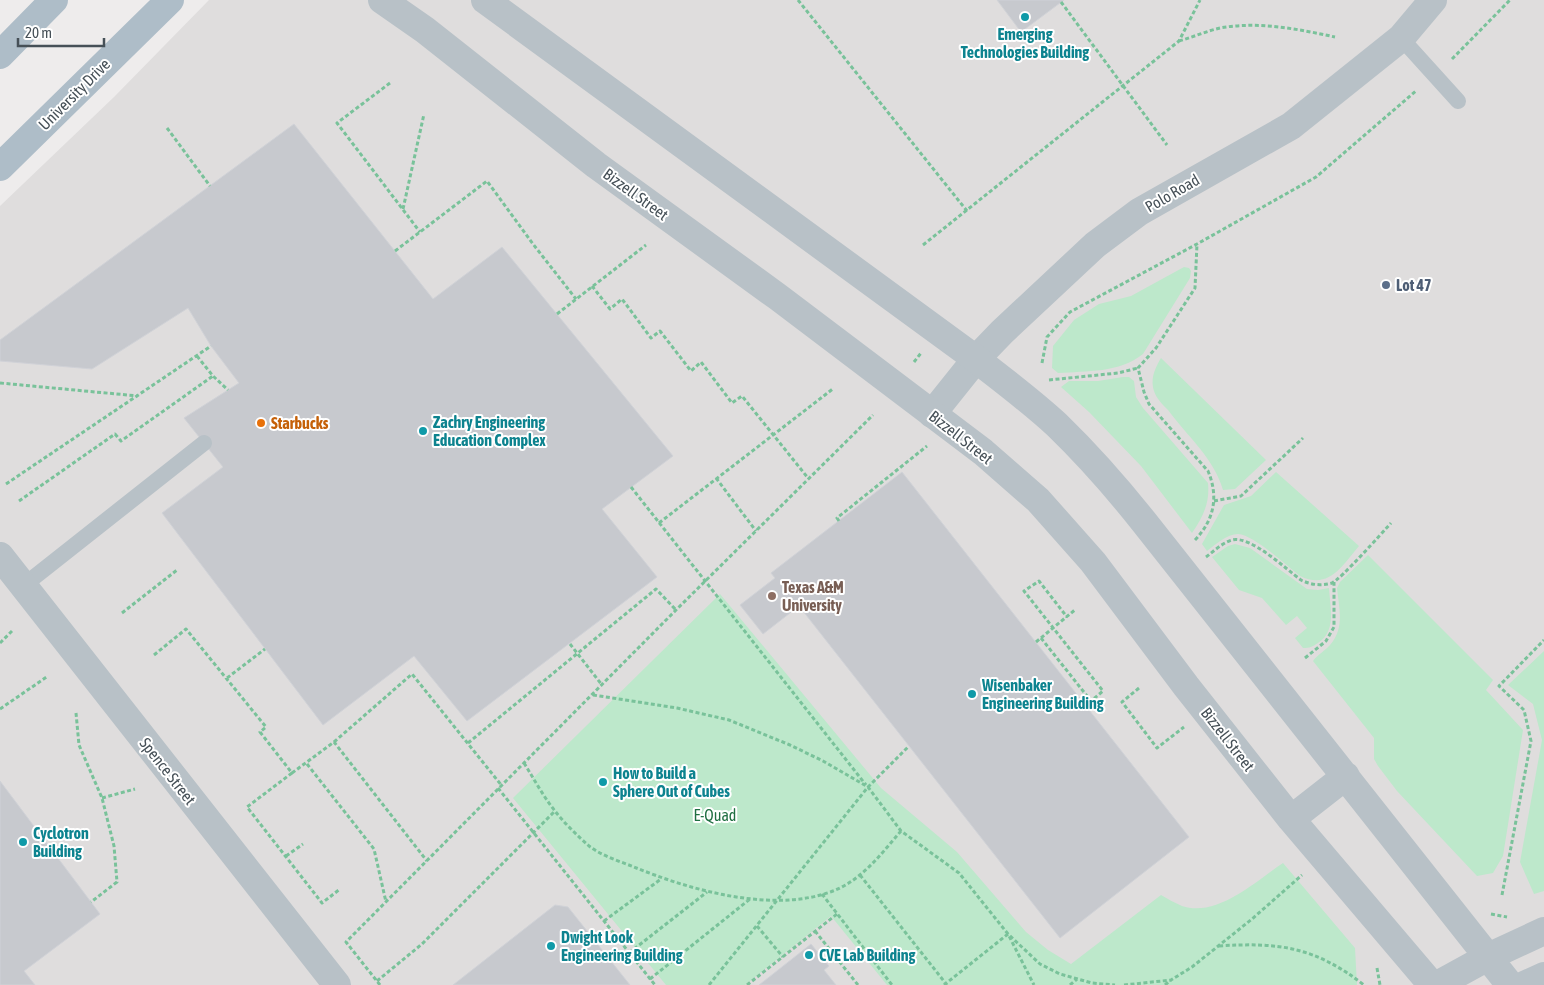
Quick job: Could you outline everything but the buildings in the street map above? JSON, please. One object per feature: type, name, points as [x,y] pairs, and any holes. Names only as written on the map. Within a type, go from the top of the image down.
[{"type":"main road","points":[[0,55],[54,0]]},
{"type":"main road","name":"University Drive","points":[[0,167],[170,0]]},
{"type":"street","name":"Bizzell Street","points":[[382,0],[425,30],[596,165],[778,297],[982,452],[1038,500],[1093,562],[1186,686],[1291,819],[1432,985]]},
{"type":"street","points":[[485,0],[976,359],[1057,425],[1083,450],[1122,494],[1510,985]]},
{"type":"street","name":"Polo Road","points":[[932,414],[976,359],[1002,332],[1095,245],[1139,212],[1291,126],[1401,38],[1433,0]]},
{"type":"street","name":"Spence Street","points":[[0,556],[336,985]]},
{"type":"street","points":[[1291,819],[1346,776]]},
{"type":"street","points":[[1437,985],[1488,956],[1544,931]]},
{"type":"street","points":[[1524,985],[1544,976]]},
{"type":"lane","points":[[1401,38],[1458,100]]},
{"type":"lane","points":[[23,586],[204,443]]},
{"type":"path","points":[[798,0],[967,211]]},
{"type":"path","points":[[1179,41],[1200,0]]},
{"type":"path","points":[[1455,56],[1510,0]]},
{"type":"path","points":[[1061,2],[1167,145]]},
{"type":"path","points":[[923,245],[1179,41],[1220,28],[1249,25],[1297,28],[1335,37]]},
{"type":"path","points":[[390,83],[338,123],[420,232]]},
{"type":"path","points":[[1042,363],[1047,336],[1070,312],[1197,244],[1316,176],[1420,88]]},
{"type":"path","points":[[403,209],[424,114]]},
{"type":"path","points":[[167,128],[210,186]]},
{"type":"path","points":[[395,251],[486,181],[576,300]]},
{"type":"path","points":[[1044,380],[1118,373],[1138,368],[1156,348],[1195,288],[1197,244]]},
{"type":"path","points":[[557,314],[646,245]]},
{"type":"path","points":[[592,286],[610,309],[622,300],[651,338],[660,331],[691,371],[701,362],[732,403],[742,396],[808,478]]},
{"type":"path","points":[[6,484],[211,346]]},
{"type":"path","points":[[197,356],[213,376],[228,390]]},
{"type":"path","points":[[1138,368],[1149,404],[1208,471],[1213,483],[1214,501],[1208,522],[1201,534],[1192,542]]},
{"type":"path","points":[[19,501],[115,434],[121,441],[213,376]]},
{"type":"path","points":[[0,383],[138,396]]},
{"type":"path","points":[[659,523],[834,388]]},
{"type":"path","points":[[380,985],[346,942],[873,415]]},
{"type":"path","points":[[1214,501],[1241,496],[1303,438]]},
{"type":"path","points":[[839,521],[837,518],[927,446]]},
{"type":"path","points":[[716,478],[756,531]]},
{"type":"path","points":[[631,488],[901,831],[959,872],[1008,934],[1040,964],[1060,974],[1100,984],[1115,985]]},
{"type":"path","points":[[1205,558],[1221,545],[1238,539],[1253,544],[1309,584],[1318,585],[1334,582],[1391,523]]},
{"type":"path","points":[[122,613],[177,570]]},
{"type":"path","points":[[1041,638],[1090,701],[1103,691],[1024,592],[1039,580],[1067,617]]},
{"type":"path","points":[[1305,658],[1326,641],[1334,627],[1334,582]]},
{"type":"path","points":[[468,743],[656,589],[676,610]]},
{"type":"path","points":[[1036,642],[1076,609]]},
{"type":"path","points":[[154,655],[186,629],[266,727],[260,732],[292,773]]},
{"type":"path","points":[[0,643],[12,631]]},
{"type":"path","points":[[1502,895],[1531,740],[1524,710],[1499,686],[1544,640]]},
{"type":"path","points":[[570,644],[602,685]]},
{"type":"path","points":[[227,678],[265,649]]},
{"type":"path","points":[[340,889],[322,903],[247,806],[307,764],[412,674],[468,743],[532,832],[655,985]]},
{"type":"path","points":[[0,709],[48,676]]},
{"type":"path","points":[[1139,688],[1122,702],[1158,748],[1185,725]]},
{"type":"path","points":[[592,694],[659,704],[729,720],[790,745],[823,761],[868,787]]},
{"type":"path","points":[[76,713],[79,745],[102,798],[114,846],[117,882],[91,902]]},
{"type":"path","points":[[334,742],[427,861]]},
{"type":"path","points":[[710,985],[868,787],[909,746]]},
{"type":"path","points":[[524,763],[555,811],[590,847],[609,857],[661,878],[707,892],[750,899],[779,900],[834,891],[860,875],[901,831]]},
{"type":"path","points":[[307,764],[374,849],[386,902]]},
{"type":"path","points":[[102,798],[135,790]]},
{"type":"path","points":[[377,981],[422,944],[555,811]]},
{"type":"path","points":[[286,856],[303,844]]},
{"type":"path","points":[[1166,985],[1252,919],[1302,874]]},
{"type":"path","points":[[860,875],[945,985],[1008,934]]},
{"type":"path","points":[[604,921],[661,878]]},
{"type":"path","points":[[629,953],[707,892]]},
{"type":"path","points":[[822,894],[892,985]]},
{"type":"path","points":[[650,979],[750,899]]},
{"type":"path","points":[[747,985],[837,914]]},
{"type":"path","points":[[757,926],[783,956]]},
{"type":"path","points":[[815,931],[858,985]]},
{"type":"path","points":[[1008,934],[1034,985]]},
{"type":"path","points":[[1218,946],[1262,944],[1284,946],[1303,951],[1337,966],[1364,985]]},
{"type":"path","points":[[1070,985],[1078,978]]},
{"type":"path","points":[[1124,985],[1171,980]]},
{"type":"shaded area","name":"Texas A&M University","points":[[209,0],[1544,0],[1544,985],[0,985],[0,206],[114,97]]},
{"type":"green space","points":[[1184,267],[1189,268],[1191,271],[1190,278],[1143,354],[1124,365],[1102,370],[1058,373],[1052,368],[1053,346],[1074,320],[1099,304],[1131,296]]},
{"type":"green space","points":[[1161,358],[1266,460],[1235,489],[1223,490],[1219,478],[1207,457],[1156,396],[1153,378]]},
{"type":"green space","points":[[1129,377],[1134,381],[1136,397],[1143,408],[1208,483],[1208,497],[1205,510],[1192,533],[1141,466],[1089,412],[1061,387],[1069,381],[1098,381]]},
{"type":"green space","points":[[1276,472],[1359,546],[1341,568],[1327,578],[1310,580],[1300,576],[1261,545],[1238,534],[1221,540],[1207,551],[1202,544],[1224,505],[1251,496]]},
{"type":"green space","points":[[1235,544],[1250,548],[1307,589],[1329,588],[1331,618],[1328,632],[1324,638],[1312,646],[1303,648],[1295,638],[1307,628],[1297,616],[1286,625],[1262,598],[1239,590],[1212,557],[1228,546]]},
{"type":"green space","points":[[1368,555],[1493,680],[1486,690],[1523,730],[1503,856],[1493,873],[1477,876],[1397,791],[1374,759],[1374,738],[1313,661],[1330,645],[1338,632],[1340,610],[1337,588],[1340,582]]},
{"type":"green space","name":"E-Quad","points":[[720,594],[881,788],[957,852],[1026,932],[1048,950],[1071,964],[1161,895],[1182,906],[1195,908],[1209,907],[1235,896],[1283,863],[1355,948],[1357,985],[887,985],[831,916],[745,985],[666,985],[513,798]]},
{"type":"green space","points":[[1544,651],[1544,891],[1534,894],[1520,862],[1542,740],[1533,704],[1508,685]]},
{"type":"place","name":"Emerging Technologies Building","points":[[1025,17]]},
{"type":"place","name":"Lot 47","points":[[1386,285]]},
{"type":"place","name":"Starbucks","points":[[261,423]]},
{"type":"place","name":"Zachry Engineering Education Complex","points":[[423,431]]},
{"type":"place","name":"Texas A&M University","points":[[772,596]]},
{"type":"place","name":"Wisenbaker Engineering Building","points":[[972,694]]},
{"type":"place","name":"How to Build a Sphere Out of Cubes","points":[[603,782]]},
{"type":"place","name":"Cyclotron Building","points":[[23,842]]},
{"type":"place","name":"Dwight Look Engineering Building","points":[[551,946]]},
{"type":"place","name":"CVE Lab Building","points":[[809,955]]}]
